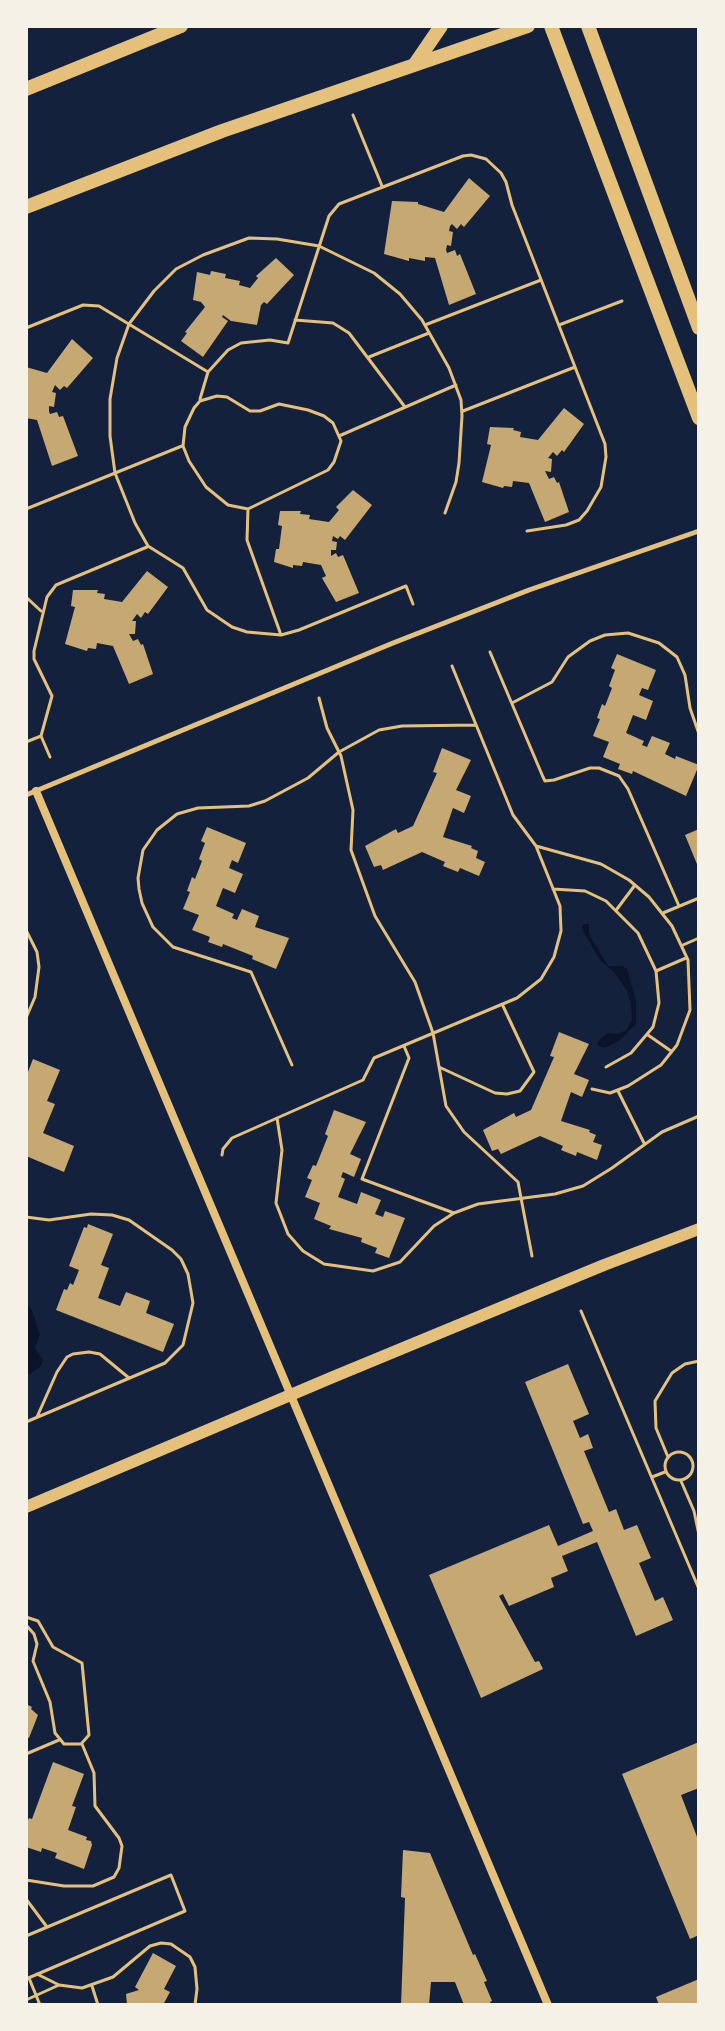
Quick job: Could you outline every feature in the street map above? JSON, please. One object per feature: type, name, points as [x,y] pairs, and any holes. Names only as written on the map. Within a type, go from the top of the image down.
[{"type":"main road","points":[[26,89],[181,26]]},
{"type":"main road","points":[[415,65],[441,26]]},
{"type":"main road","points":[[26,207],[222,131],[528,26]]},
{"type":"main road","points":[[551,26],[699,418]]},
{"type":"main road","points":[[588,26],[699,328]]},
{"type":"street","points":[[36,791],[548,2005]]},
{"type":"street","points":[[26,1507],[604,1265],[699,1229]]},
{"type":"lane","points":[[26,795],[403,639],[529,590],[699,531]]},
{"type":"path","points":[[353,115],[382,186]]},
{"type":"path","points":[[200,401],[217,396],[227,397],[250,411],[279,404],[308,410],[333,423],[339,436],[339,452],[328,470],[248,509],[239,509],[217,498],[198,475],[183,446],[188,418],[200,401],[208,372],[228,350],[241,343],[270,340],[288,343],[332,210],[339,204],[463,156],[486,159],[506,182],[605,444],[601,487],[579,520],[553,529],[527,531]]},
{"type":"path","points":[[413,604],[406,586],[281,635],[247,632],[218,619],[199,599],[183,568],[148,546],[115,473],[110,445],[110,399],[117,358],[129,324],[176,269],[249,238],[319,246],[374,273],[400,294],[425,325],[456,385],[462,411],[456,482],[445,513]]},
{"type":"path","points":[[425,325],[541,280]]},
{"type":"path","points":[[559,325],[622,301]]},
{"type":"path","points":[[26,328],[83,305],[99,306],[208,372]]},
{"type":"path","points":[[295,320],[340,326],[369,357],[405,407]]},
{"type":"path","points":[[369,357],[430,332]]},
{"type":"path","points":[[462,411],[575,367]]},
{"type":"path","points":[[339,436],[456,385]]},
{"type":"path","points":[[26,509],[183,446]]},
{"type":"path","points":[[248,509],[247,540],[281,635]]},
{"type":"path","points":[[50,757],[41,736],[52,696],[34,659],[47,597],[56,585],[148,546]]},
{"type":"path","points":[[26,597],[42,612]]},
{"type":"path","points":[[512,703],[552,682],[568,657],[590,641],[605,635],[628,633],[659,643],[677,657],[685,675],[690,708],[699,734]]},
{"type":"path","points":[[490,652],[545,781],[590,768],[610,772],[625,782],[679,906]]},
{"type":"path","points":[[222,1155],[232,1138],[363,1080],[374,1058],[517,998],[541,979],[554,957],[561,918],[553,889],[536,846],[513,815],[452,666]]},
{"type":"path","points":[[319,698],[327,728],[339,752],[353,810],[351,850],[375,916],[415,982],[433,1033],[442,1092],[453,1120],[518,1182],[532,1256]]},
{"type":"path","points":[[292,1065],[251,972],[173,947],[153,927],[139,889],[139,863],[150,839],[177,814],[198,808],[249,806],[265,801],[308,778],[339,752],[367,735],[390,728],[476,725]]},
{"type":"path","points":[[26,742],[41,736]]},
{"type":"path","points":[[536,846],[601,864],[635,885],[663,913],[683,945],[687,958],[690,1010],[682,1035],[672,1052],[649,1073],[618,1091],[592,1089]]},
{"type":"path","points":[[617,909],[635,885]]},
{"type":"path","points":[[553,889],[595,894],[617,909],[638,933],[656,971],[659,1003],[653,1027],[631,1053],[606,1067]]},
{"type":"path","points":[[663,913],[699,898]]},
{"type":"path","points":[[26,930],[37,952],[39,967],[35,997],[26,1018]]},
{"type":"path","points":[[683,945],[699,938]]},
{"type":"path","points":[[656,971],[687,958]]},
{"type":"path","points":[[439,1067],[495,1093],[520,1091],[534,1072],[502,1005]]},
{"type":"path","points":[[648,1035],[672,1052]]},
{"type":"path","points":[[403,1045],[409,1058],[362,1179],[454,1213]]},
{"type":"path","points":[[618,1091],[644,1143]]},
{"type":"path","points":[[277,1118],[282,1150],[276,1192],[278,1213],[296,1244],[313,1258],[324,1264],[357,1270],[387,1268],[410,1255],[425,1235],[454,1213],[478,1204],[555,1194],[583,1186],[662,1132],[699,1116]]},
{"type":"path","points":[[26,1217],[49,1220],[91,1214],[129,1220],[181,1259],[188,1274],[193,1303],[183,1345],[165,1363],[26,1422]]},
{"type":"path","points":[[581,1311],[699,1589]]},
{"type":"path","points":[[37,1417],[57,1372],[67,1357],[73,1354],[100,1354],[129,1378]]},
{"type":"path","points":[[668,1457],[656,1428],[655,1401],[672,1373],[685,1364],[699,1361]]},
{"type":"path","points":[[681,1481],[672,1479],[665,1472],[668,1457],[683,1453],[693,1463]]},
{"type":"path","points":[[693,1463],[699,1460]]},
{"type":"path","points":[[681,1481],[692,1472],[693,1463]]},
{"type":"path","points":[[652,1477],[665,1472]]},
{"type":"path","points":[[681,1481],[694,1511],[699,1535]]},
{"type":"path","points":[[26,1617],[38,1621],[53,1647],[82,1663],[89,1735],[81,1744],[69,1745],[59,1740],[52,1726],[50,1702],[33,1661],[37,1644],[34,1634],[26,1625]]},
{"type":"path","points":[[26,1754],[59,1740]]},
{"type":"path","points":[[26,1880],[64,1886],[93,1886],[114,1877],[119,1868],[122,1846],[98,1814],[94,1773],[81,1744]]},
{"type":"path","points":[[26,1936],[171,1875],[185,1911],[27,1978],[40,2005]]},
{"type":"path","points":[[26,1899],[47,1927]]},
{"type":"path","points":[[37,1974],[69,1988],[92,1986],[122,1972],[150,1946],[171,1944],[190,1957],[195,1967],[195,2005]]},
{"type":"path","points":[[26,2000],[59,1985]]},
{"type":"path","points":[[92,1986],[98,2005]]},
{"type":"water","points":[[585,924],[589,924],[589,934],[608,966],[627,969],[636,1000],[636,1024],[620,1040],[605,1048],[598,1046],[597,1042],[608,1033],[618,1034],[626,1030],[632,1020],[631,1005],[627,991],[614,972],[600,960],[583,931]]},
{"type":"water","points":[[26,1303],[40,1335],[35,1348],[43,1360],[41,1366],[30,1374],[26,1374]]},
{"type":"building","points":[[469,178],[490,196],[464,227],[461,224],[457,229],[452,224],[450,226],[449,231],[453,232],[451,246],[447,245],[446,250],[447,253],[455,250],[457,256],[460,254],[476,294],[449,305],[435,258],[425,257],[425,261],[409,258],[409,261],[384,254],[392,201],[418,202],[444,212]]},
{"type":"building","points":[[276,258],[294,275],[267,304],[264,302],[261,305],[257,325],[231,321],[223,315],[228,321],[203,357],[181,341],[205,307],[193,300],[197,272],[226,274],[225,278],[240,281],[239,285],[250,288],[258,278],[256,276]]},
{"type":"building","points":[[72,339],[93,358],[67,388],[64,386],[60,390],[55,385],[52,392],[56,393],[54,407],[49,406],[49,411],[50,414],[57,412],[59,417],[63,416],[78,456],[52,466],[37,420],[26,418],[26,367],[47,373]]},
{"type":"building","points":[[564,408],[584,424],[564,452],[562,450],[557,456],[553,452],[548,458],[552,459],[551,472],[545,471],[549,479],[554,477],[559,482],[569,512],[545,522],[529,483],[513,481],[512,487],[503,488],[482,482],[491,445],[487,444],[490,427],[514,428],[521,432],[520,437],[538,440]]},
{"type":"building","points":[[353,490],[372,505],[345,540],[333,536],[332,541],[337,542],[331,556],[336,553],[338,557],[343,555],[359,593],[336,602],[322,578],[326,576],[321,565],[303,562],[302,566],[293,565],[293,568],[274,562],[282,526],[278,525],[280,511],[301,511],[300,514],[310,515],[309,519],[329,522],[339,510],[336,507]]},
{"type":"building","points":[[147,571],[168,587],[148,614],[145,612],[141,618],[137,614],[132,621],[136,621],[135,634],[129,634],[133,641],[138,639],[143,644],[153,674],[129,684],[113,646],[97,643],[96,649],[88,648],[87,651],[65,644],[75,607],[71,606],[73,590],[98,590],[97,593],[105,594],[104,599],[122,602]]},
{"type":"building","points":[[617,654],[656,670],[648,690],[642,688],[639,695],[653,701],[646,720],[633,715],[626,733],[644,741],[642,745],[647,747],[652,736],[670,743],[665,754],[699,765],[686,796],[633,771],[632,774],[618,769],[620,764],[603,757],[609,742],[593,736],[602,704],[605,706],[612,688],[609,686],[615,670],[611,668]]},
{"type":"building","points":[[442,748],[471,760],[456,790],[471,796],[464,813],[453,808],[443,837],[472,846],[478,851],[476,858],[485,862],[479,876],[460,868],[458,872],[443,866],[445,862],[422,852],[383,870],[381,865],[374,867],[365,846],[396,829],[398,833],[413,826],[437,773],[433,772]]},
{"type":"building","points":[[207,827],[246,843],[238,863],[232,860],[229,868],[243,874],[235,893],[223,888],[216,906],[234,914],[232,918],[237,920],[242,909],[259,916],[255,927],[289,938],[276,969],[223,944],[222,947],[208,942],[210,937],[192,930],[199,915],[183,909],[192,877],[195,879],[202,861],[199,859],[205,843],[201,841]]},
{"type":"building","points":[[699,829],[699,869],[685,835]]},
{"type":"building","points":[[559,1032],[589,1044],[574,1074],[589,1080],[582,1097],[571,1092],[561,1121],[590,1130],[596,1135],[593,1142],[602,1145],[597,1160],[561,1150],[563,1146],[540,1136],[501,1154],[498,1149],[492,1151],[483,1130],[514,1113],[516,1117],[531,1110],[554,1057],[550,1056]]},
{"type":"building","points":[[33,1059],[60,1070],[47,1101],[55,1104],[43,1133],[74,1146],[64,1172],[26,1156],[26,1077]]},
{"type":"building","points":[[334,1110],[366,1122],[350,1154],[361,1159],[354,1177],[343,1172],[341,1177],[345,1179],[338,1197],[357,1204],[361,1192],[381,1200],[375,1214],[383,1217],[385,1211],[405,1218],[389,1258],[375,1253],[377,1248],[361,1242],[362,1238],[329,1229],[331,1226],[314,1219],[320,1203],[305,1197],[312,1180],[307,1178],[313,1165],[316,1166],[328,1136],[325,1134]]},
{"type":"building","points":[[88,1224],[113,1234],[101,1265],[109,1268],[98,1298],[120,1306],[126,1292],[150,1301],[146,1313],[174,1324],[163,1352],[56,1310],[64,1289],[67,1290],[70,1283],[73,1285],[79,1270],[69,1266],[84,1227],[87,1228]]},
{"type":"building","points":[[568,1364],[589,1414],[573,1421],[580,1438],[588,1434],[593,1448],[584,1451],[609,1512],[616,1509],[624,1530],[637,1525],[651,1558],[639,1563],[655,1601],[663,1597],[673,1620],[636,1636],[597,1542],[562,1556],[568,1571],[551,1578],[554,1587],[509,1606],[503,1594],[499,1596],[535,1662],[539,1661],[543,1669],[481,1698],[429,1575],[549,1525],[558,1546],[593,1531],[589,1522],[583,1524],[525,1382]]},
{"type":"building","points":[[26,1704],[38,1715],[29,1738],[26,1737]]},
{"type":"building","points":[[699,1742],[699,1788],[681,1795],[699,1842],[699,1935],[690,1939],[622,1774]]},
{"type":"building","points":[[53,1762],[84,1774],[72,1806],[76,1807],[68,1830],[91,1841],[84,1869],[55,1858],[57,1853],[26,1847],[26,1825],[29,1818],[32,1819]]},
{"type":"building","points":[[403,1850],[430,1853],[487,1981],[484,1982],[491,2005],[464,2005],[455,1982],[431,1982],[429,2005],[401,2005],[405,1898],[401,1897]]},
{"type":"building","points":[[153,1953],[176,1966],[164,1989],[170,1992],[163,2005],[127,2005],[126,1994],[139,1990],[135,1987]]},
{"type":"building","points":[[699,1979],[699,2005],[659,2005],[656,1997]]}]
